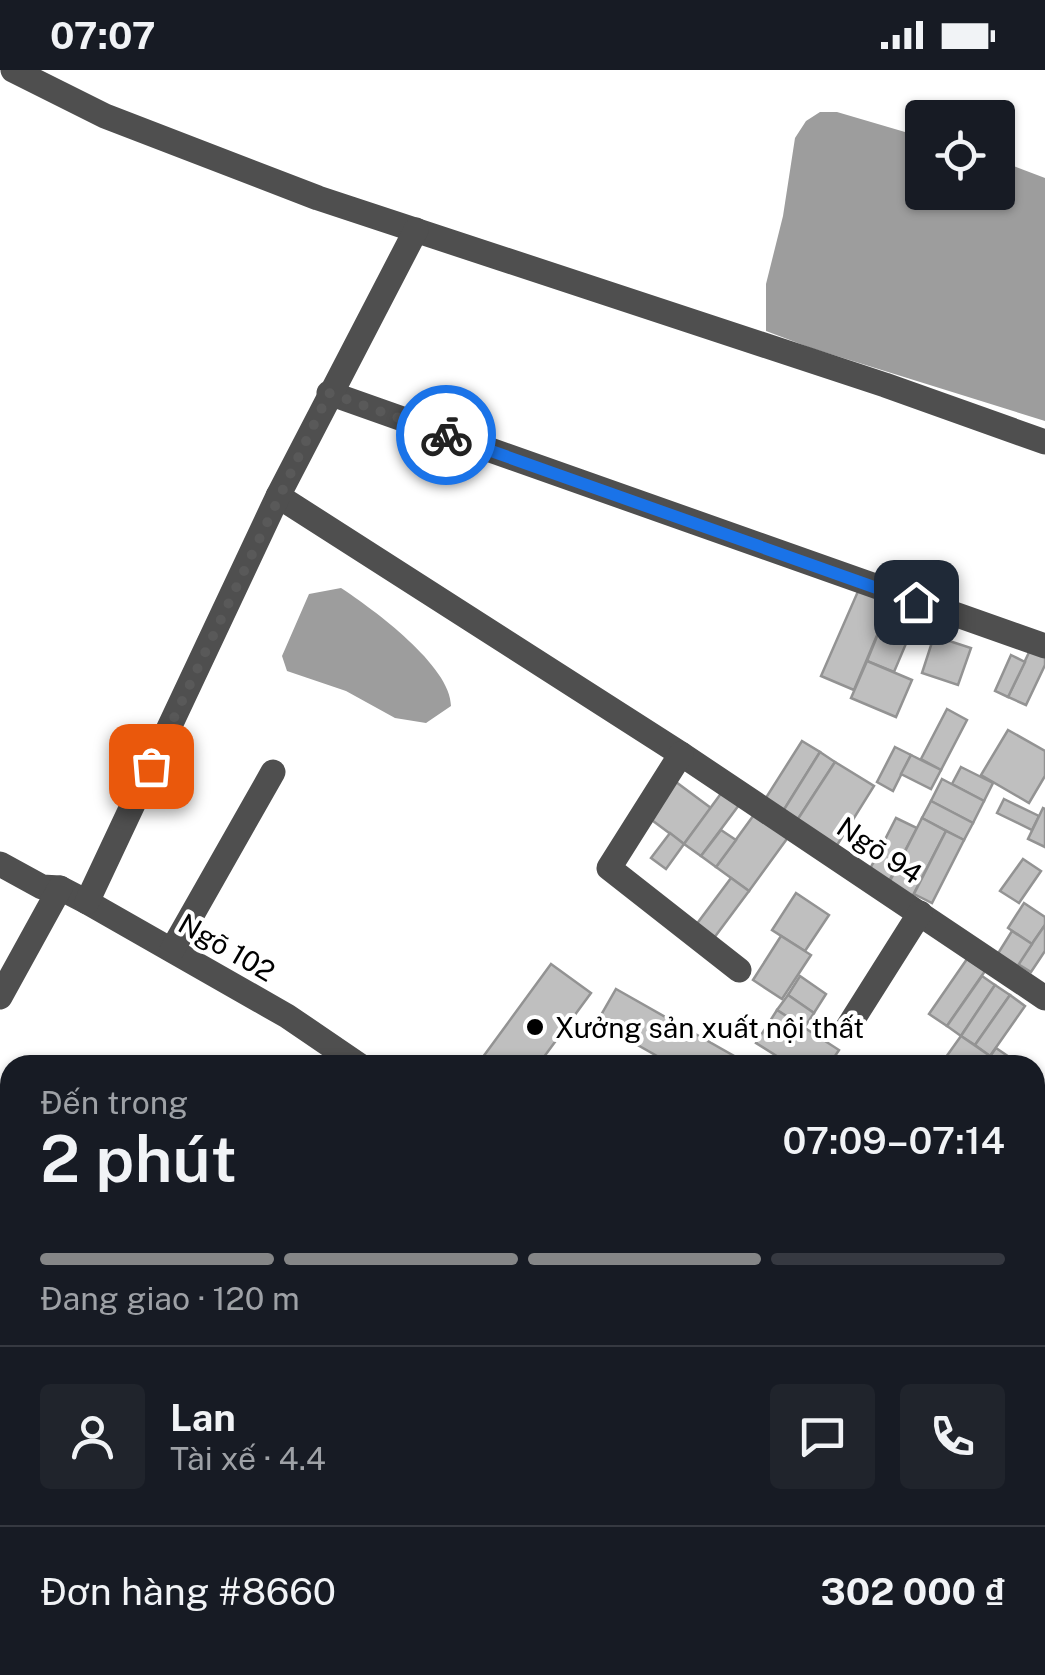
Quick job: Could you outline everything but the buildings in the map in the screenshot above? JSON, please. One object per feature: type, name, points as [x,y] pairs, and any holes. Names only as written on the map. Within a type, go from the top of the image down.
[{"type":"street","points":[[13,70],[105,116],[318,198],[885,385],[1045,442]]},
{"type":"street","points":[[87,902],[278,496],[416,230]]},
{"type":"street","points":[[329,393],[1045,646]]},
{"type":"street","name":"Ngõ 94","points":[[278,496],[682,754],[1045,998]]},
{"type":"street","points":[[682,754],[609,868],[739,970]]},
{"type":"street","points":[[172,950],[273,772]]},
{"type":"street","name":"Ngõ 102","points":[[0,864],[42,887],[60,888],[87,902],[288,1016],[342,1055]]},
{"type":"street","points":[[0,997],[60,888]]},
{"type":"street","points":[[848,1026],[920,913]]},
{"type":"shaded area","points":[[820,112],[837,112],[905,132],[905,210],[1015,210],[1015,167],[1045,178],[1045,421],[766,331],[766,284],[783,216],[795,138],[806,121]]},
{"type":"shaded area","points":[[341,588],[390,624],[425,657],[448,690],[451,706],[426,723],[395,718],[346,691],[287,671],[282,656],[309,594]]},
{"type":"way so far","points":[[151,766],[329,393],[446,435]]},
{"type":"place","name":"Xưởng sản xuất nội thất","points":[[535,1027]]},
{"type":"route","points":[[446,435],[916,602]]}]
